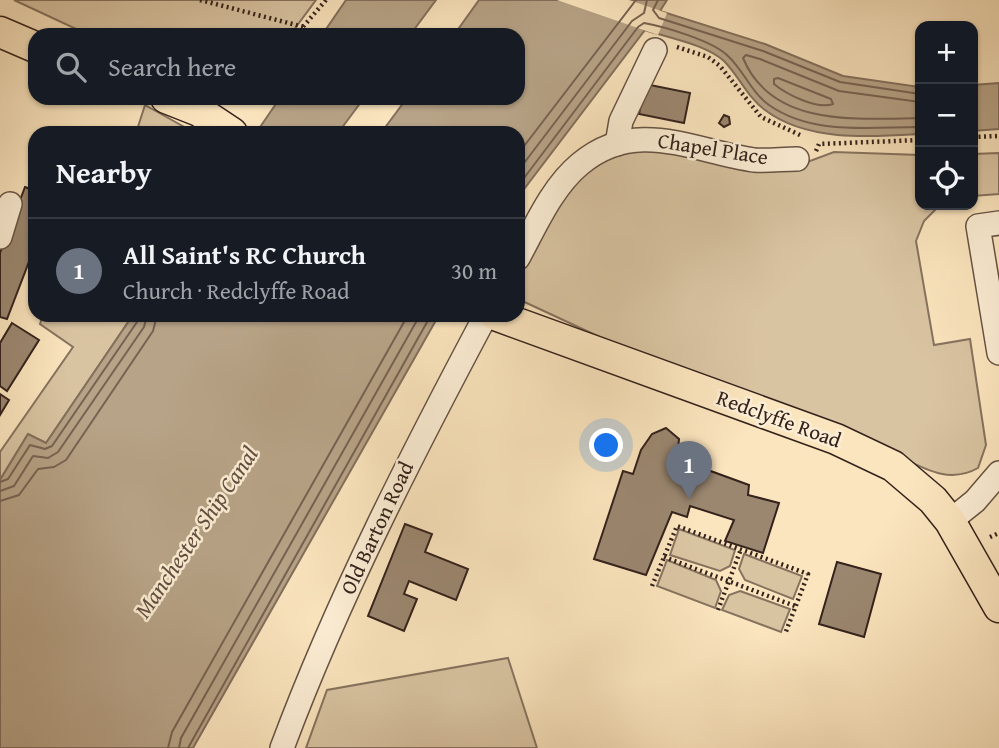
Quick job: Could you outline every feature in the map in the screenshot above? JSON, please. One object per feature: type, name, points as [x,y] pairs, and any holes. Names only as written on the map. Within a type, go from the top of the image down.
[{"type":"main road","points":[[0,32],[28,44]]},
{"type":"main road","points":[[184,105],[199,111],[222,126]]},
{"type":"main road","name":"Redclyffe Road","points":[[514,322],[863,450],[893,466],[915,484],[950,521],[999,607]]},
{"type":"street","points":[[617,144],[621,121],[660,47]]},
{"type":"street","name":"Chapel Place","points":[[525,246],[557,190],[579,165],[605,147],[655,139],[754,160],[797,159]]},
{"type":"street","points":[[0,237],[10,204]]},
{"type":"street","points":[[999,223],[978,226],[999,353]]},
{"type":"street","name":"Old Barton Road","points":[[282,748],[314,662],[378,525],[413,451],[482,322]]},
{"type":"street","points":[[950,521],[975,501],[999,473]]},
{"type":"path","points":[[200,0],[304,27],[326,0]]},
{"type":"path","points":[[660,47],[708,57],[720,66],[761,117],[819,144],[915,140]]},
{"type":"path","points":[[978,137],[999,136]]},
{"type":"path","points":[[797,159],[816,153],[819,144]]},
{"type":"path","points":[[652,586],[677,526],[741,549],[808,574],[785,634]]},
{"type":"path","points":[[718,610],[741,549]]},
{"type":"path","points":[[664,556],[795,606]]},
{"type":"shaded area","points":[[14,0],[316,0],[295,28],[74,28]]},
{"type":"shaded area","points":[[145,105],[182,126],[138,126]]},
{"type":"shaded area","points":[[634,146],[802,164],[834,152],[915,155],[915,210],[935,210],[924,221],[916,241],[934,345],[970,339],[986,445],[978,468],[956,475],[925,469],[894,454],[617,345],[525,302],[525,261],[548,213],[589,168]]},
{"type":"shaded area","points":[[999,153],[999,194],[978,196],[978,154]]},
{"type":"shaded area","points":[[128,322],[46,443],[28,434],[0,480],[0,452],[73,347],[40,324]]},
{"type":"shaded area","points":[[679,529],[735,550],[730,566],[720,571],[670,555]]},
{"type":"shaded area","points":[[744,554],[802,576],[793,599],[745,580],[739,569]]},
{"type":"shaded area","points":[[667,560],[716,580],[721,591],[715,608],[657,586]]},
{"type":"shaded area","points":[[740,591],[790,609],[781,632],[722,610],[729,595]]},
{"type":"shaded area","points":[[508,658],[537,748],[306,748],[327,690]]},
{"type":"water","points":[[346,0],[436,0],[415,28],[327,28]]},
{"type":"water","points":[[479,0],[667,0],[660,11],[765,44],[843,76],[915,86],[915,134],[840,135],[800,128],[759,105],[724,61],[716,55],[697,46],[645,30],[525,188],[525,126],[386,126],[402,105],[525,105],[525,28],[459,28]]},
{"type":"water","points":[[999,83],[999,129],[978,131],[978,85]]},
{"type":"water","points":[[275,105],[359,105],[343,126],[261,126]]},
{"type":"water","name":"Manchester Ship Canal","points":[[128,322],[435,322],[193,748],[0,748],[0,480],[28,434],[46,443]]},
{"type":"pier","points":[[557,0],[629,0],[667,13],[658,35]]},
{"type":"building","points":[[645,84],[690,93],[684,123],[639,114]]},
{"type":"building","points":[[724,115],[729,117],[730,124],[724,127],[719,123]]},
{"type":"building","points":[[25,187],[28,188],[28,264],[7,319],[0,317],[0,253]]},
{"type":"building","points":[[12,323],[39,340],[7,391],[0,386],[0,343]]},
{"type":"building","points":[[0,394],[9,400],[0,415]]},
{"type":"building","points":[[666,428],[679,439],[678,450],[688,454],[686,462],[749,485],[748,495],[779,503],[763,553],[725,541],[734,520],[690,506],[687,517],[672,512],[646,575],[594,559],[623,471],[633,474],[641,450],[652,434]]},
{"type":"building","points":[[405,524],[432,534],[425,552],[468,569],[456,600],[409,581],[404,594],[417,599],[404,631],[368,616]]},
{"type":"building","points":[[837,562],[881,574],[864,637],[819,624]]},
{"type":"place","name":"All Saint's RC Church","points":[[689,499]]}]
